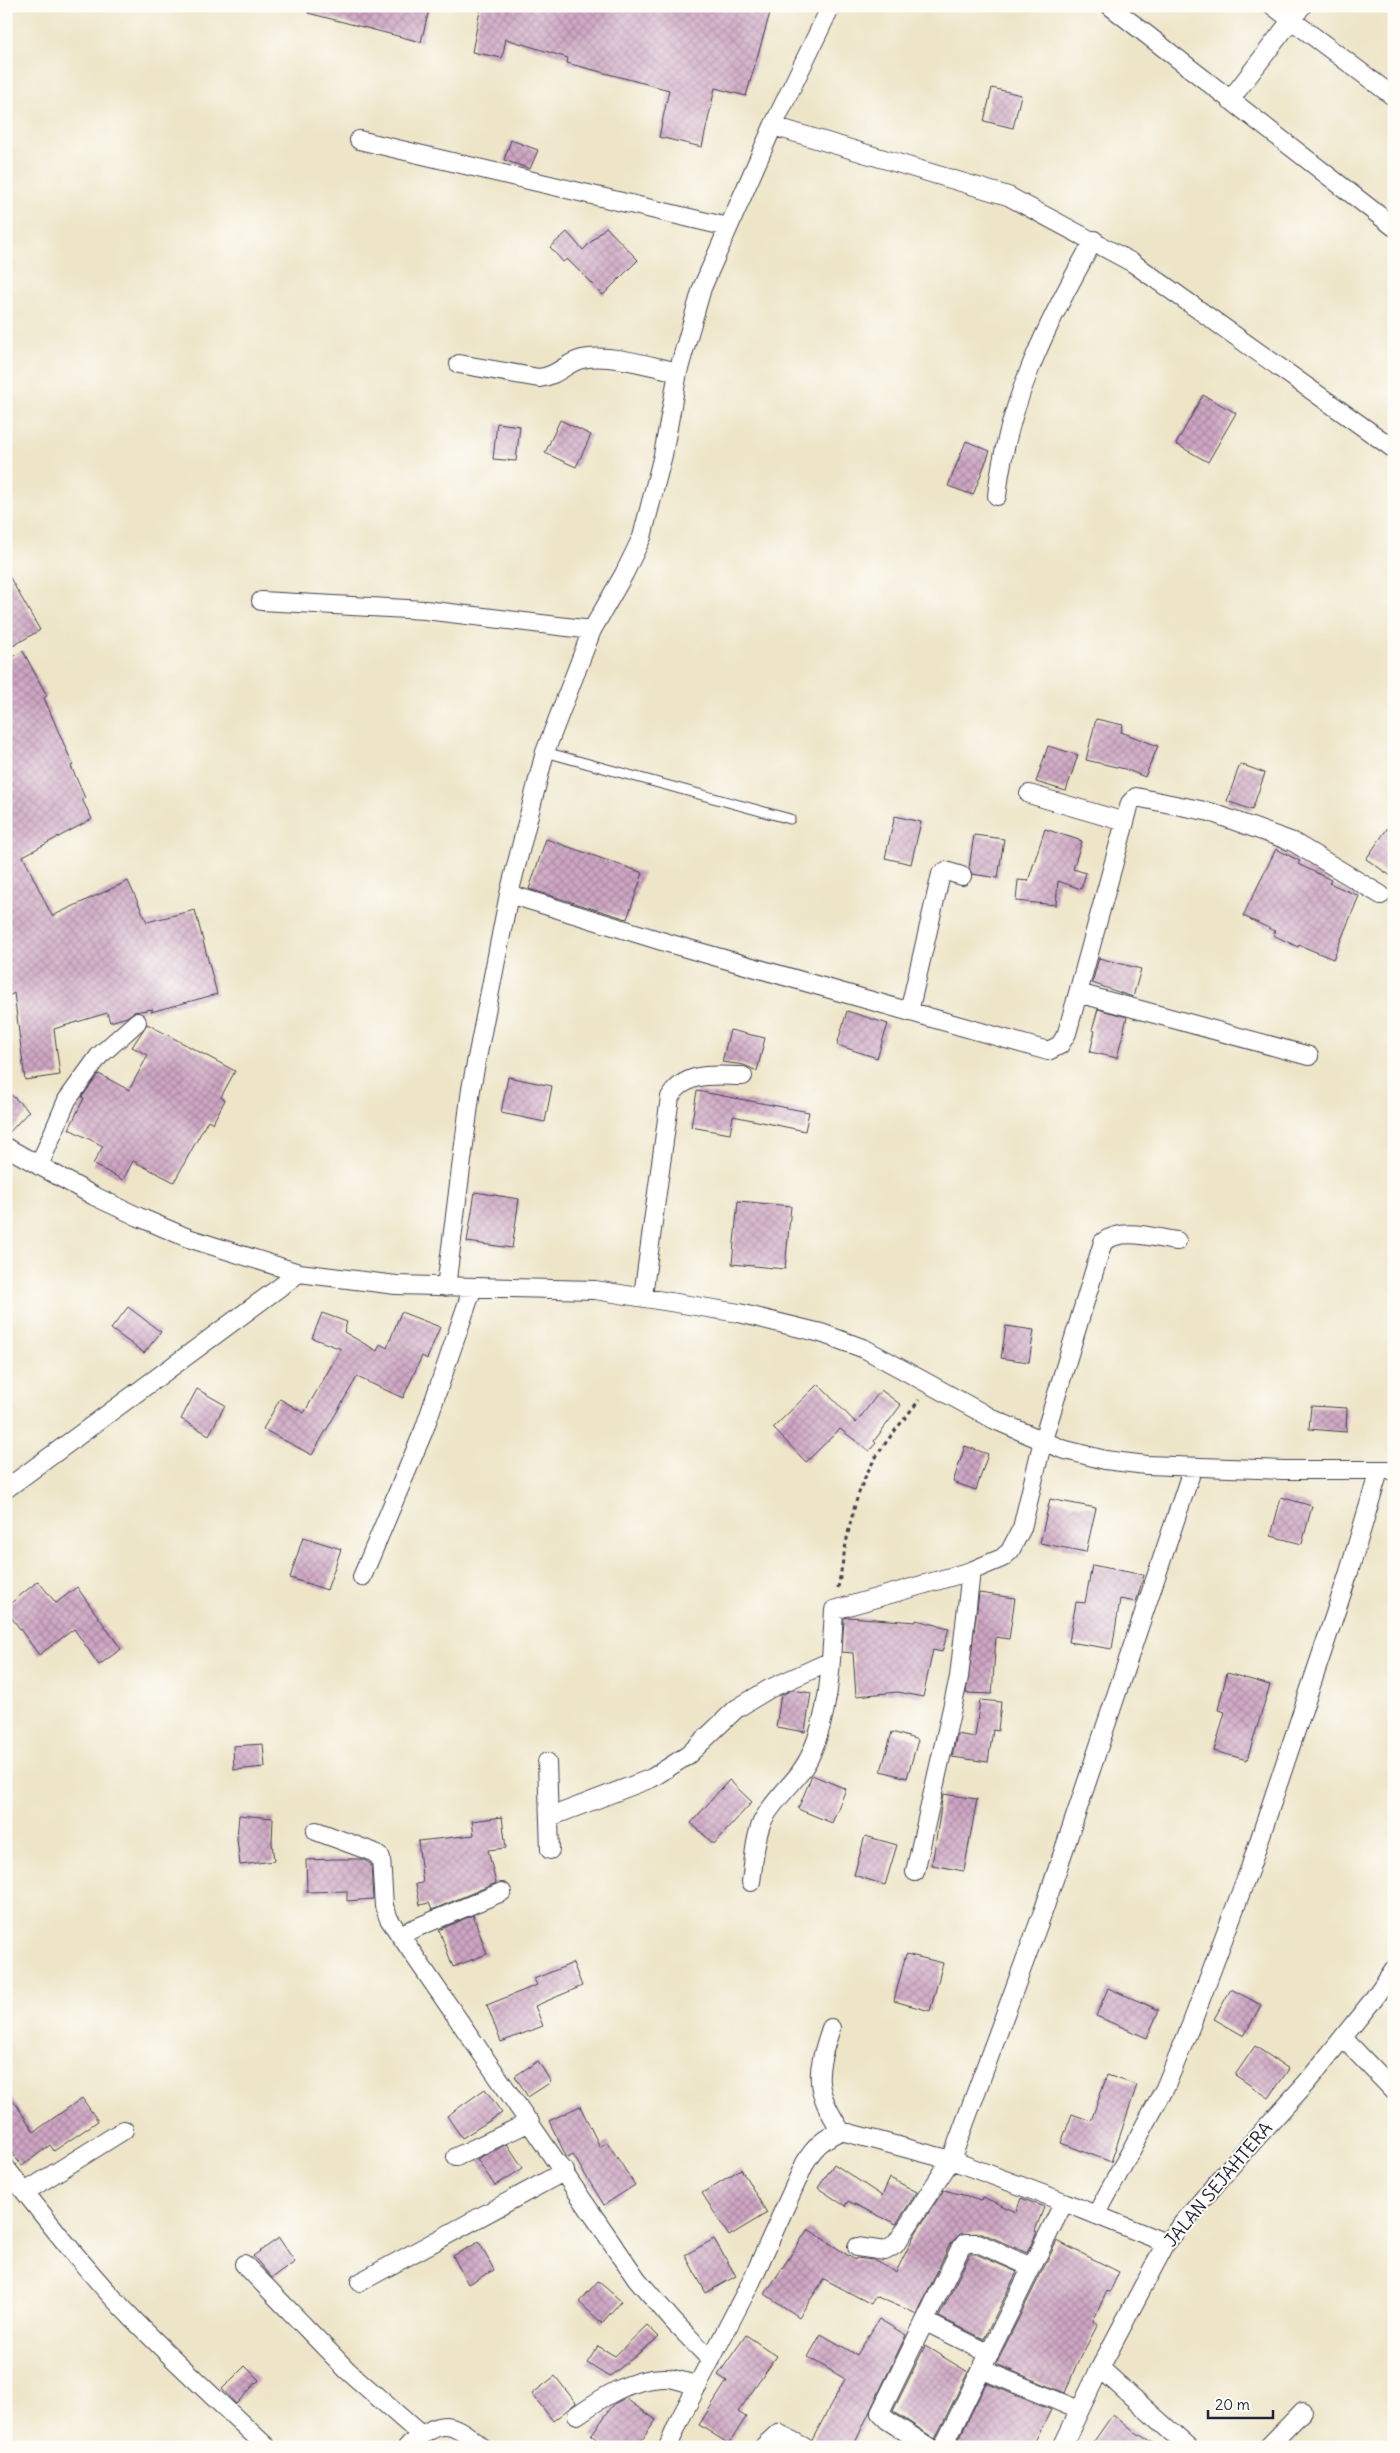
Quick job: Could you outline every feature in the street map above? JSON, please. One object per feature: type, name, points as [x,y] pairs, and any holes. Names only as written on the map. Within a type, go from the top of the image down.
[{"type":"street","points":[[446,1287],[471,1089],[508,894],[545,752],[592,630],[624,574],[642,537],[663,455],[678,372],[702,288],[773,126],[831,6]]},
{"type":"street","points":[[1110,6],[1394,228]]},
{"type":"street","points":[[1273,6],[1297,13],[1394,97]]},
{"type":"street","points":[[1230,100],[1297,13]]},
{"type":"street","points":[[773,126],[1008,196],[1094,240],[1133,263],[1394,449]]},
{"type":"street","points":[[359,140],[728,227]]},
{"type":"street","points":[[997,496],[1011,423],[1033,361],[1065,292],[1094,240]]},
{"type":"street","points":[[459,364],[540,378],[553,376],[581,359],[616,359],[678,372]]},
{"type":"street","points":[[261,601],[425,610],[592,630]]},
{"type":"street","points":[[1029,794],[1125,822]]},
{"type":"street","points":[[508,894],[1048,1051],[1060,1045],[1067,1033],[1130,803],[1140,797],[1210,812],[1293,842],[1381,895]]},
{"type":"street","points":[[910,1012],[941,874],[945,871],[962,876]]},
{"type":"street","points":[[1078,993],[1310,1056]]},
{"type":"street","points":[[39,1166],[67,1100],[99,1056],[137,1022]]},
{"type":"street","points":[[643,1296],[670,1097],[680,1085],[695,1077],[743,1076]]},
{"type":"street","points":[[6,1147],[94,1196],[180,1234],[299,1273],[396,1285],[595,1290],[643,1296],[739,1313],[821,1333],[865,1349],[995,1420],[1083,1456],[1105,1460],[1193,1467],[1386,1471],[1348,1574],[1250,1868],[1191,2025],[1160,2096],[1096,2215]]},
{"type":"street","points":[[752,1882],[755,1846],[762,1822],[799,1774],[815,1744],[823,1718],[831,1661],[834,1610],[971,1571],[1006,1555],[1018,1539],[1043,1440],[1103,1242],[1111,1236],[1120,1234],[1177,1241]]},
{"type":"street","points":[[6,1489],[299,1273]]},
{"type":"street","points":[[362,1577],[424,1430],[473,1286]]},
{"type":"street","points":[[857,2247],[885,2251],[896,2245],[951,2160],[1044,1909],[1193,1467]]},
{"type":"street","points":[[915,1872],[959,1678],[971,1571]]},
{"type":"street","points":[[550,1817],[652,1778],[688,1755],[736,1709],[769,1689],[831,1661]]},
{"type":"street","points":[[548,1762],[550,1850]]},
{"type":"street","points":[[316,1831],[373,1852],[381,1858],[384,1906],[389,1919],[565,2171],[637,2279],[672,2321],[711,2360]]},
{"type":"street","points":[[401,1934],[502,1892]]},
{"type":"street","name":"JALAN SEJAHTERA","points":[[1062,2447],[1100,2368],[1166,2244],[1231,2166],[1308,2081],[1394,1970]]},
{"type":"street","points":[[831,2028],[821,2059],[820,2090],[826,2108],[841,2132]]},
{"type":"street","points":[[1343,2038],[1394,2091]]},
{"type":"street","points":[[456,2157],[530,2122]]},
{"type":"street","points":[[16,2189],[124,2130]]},
{"type":"street","points":[[668,2447],[751,2282],[805,2163],[823,2141],[841,2132],[951,2160],[1064,2202],[1166,2244]]},
{"type":"street","points":[[6,2168],[16,2189],[132,2318],[197,2382],[268,2447]]},
{"type":"street","points":[[360,2282],[565,2171]]},
{"type":"street","points":[[943,2447],[1064,2202]]},
{"type":"street","points":[[929,2447],[887,2420],[880,2413],[960,2249],[965,2243],[978,2243],[1031,2267]]},
{"type":"street","points":[[244,2264],[348,2371],[421,2435]]},
{"type":"street","points":[[926,2322],[986,2362],[1080,2410]]},
{"type":"street","points":[[1100,2368],[1188,2447]]},
{"type":"street","points":[[577,2415],[609,2393],[649,2380],[664,2378],[698,2386]]},
{"type":"street","points":[[1268,2447],[1303,2411]]},
{"type":"street","points":[[407,2447],[421,2435],[438,2428],[453,2426],[482,2447]]},
{"type":"street","points":[[764,2446],[778,2433],[804,2447]]},
{"type":"lane","points":[[545,752],[790,819]]},
{"type":"path","points":[[834,1610],[852,1517],[865,1477],[882,1448],[931,1384]]},
{"type":"building","points":[[309,6],[430,6],[421,42],[308,13]]},
{"type":"building","points":[[481,6],[772,6],[746,96],[715,88],[702,147],[659,137],[669,90],[567,63],[568,58],[506,39],[502,58],[472,52]]},
{"type":"building","points":[[992,88],[1021,95],[1013,128],[984,121]]},
{"type":"building","points":[[511,140],[538,150],[530,169],[504,160]]},
{"type":"building","points":[[606,227],[638,260],[603,295],[567,259],[563,262],[550,247],[567,232],[583,250]]},
{"type":"building","points":[[1203,395],[1236,413],[1208,462],[1176,444]]},
{"type":"building","points":[[560,420],[591,435],[576,467],[545,453]]},
{"type":"building","points":[[497,423],[520,426],[516,461],[493,459]]},
{"type":"building","points":[[966,441],[990,451],[973,495],[948,486]]},
{"type":"building","points":[[6,571],[40,630],[6,650]]},
{"type":"building","points":[[23,651],[47,696],[44,698],[73,765],[71,766],[85,798],[82,799],[92,819],[23,856],[52,916],[128,881],[147,922],[195,910],[217,994],[151,1012],[153,1009],[134,1012],[127,1017],[110,1022],[107,1013],[54,1029],[60,1075],[25,1080],[14,993],[6,998],[6,661]]},
{"type":"building","points":[[1096,719],[1123,725],[1121,732],[1158,746],[1145,777],[1125,769],[1086,760]]},
{"type":"building","points":[[1048,746],[1078,755],[1066,791],[1036,782]]},
{"type":"building","points":[[1240,764],[1265,773],[1252,810],[1227,801]]},
{"type":"building","points":[[895,816],[921,822],[911,864],[885,858]]},
{"type":"building","points":[[1394,819],[1394,878],[1366,859]]},
{"type":"building","points":[[1045,829],[1082,841],[1073,869],[1086,873],[1081,889],[1058,881],[1056,905],[1016,901],[1018,880],[1028,881]]},
{"type":"building","points":[[974,835],[1004,839],[998,878],[972,874],[969,868]]},
{"type":"building","points":[[546,839],[643,873],[627,919],[529,889]]},
{"type":"building","points":[[1276,849],[1300,861],[1298,864],[1331,880],[1329,883],[1359,896],[1333,959],[1299,945],[1298,947],[1273,935],[1275,931],[1243,916]]},
{"type":"building","points":[[1099,958],[1141,969],[1133,997],[1092,983]]},
{"type":"building","points":[[1098,1009],[1127,1017],[1117,1058],[1090,1052],[1095,1031],[1092,1030]]},
{"type":"building","points":[[847,1011],[888,1024],[877,1058],[837,1045]]},
{"type":"building","points":[[147,1024],[235,1071],[221,1097],[225,1100],[213,1123],[208,1120],[174,1182],[133,1161],[123,1180],[93,1164],[103,1146],[69,1129],[84,1098],[82,1097],[99,1074],[129,1090],[148,1055],[132,1047]]},
{"type":"building","points":[[730,1030],[765,1038],[757,1071],[744,1065],[722,1062]]},
{"type":"building","points":[[508,1077],[552,1086],[545,1122],[501,1113]]},
{"type":"building","points":[[6,1090],[29,1111],[6,1136]]},
{"type":"building","points":[[697,1091],[809,1112],[805,1131],[733,1116],[730,1134],[691,1127]]},
{"type":"building","points":[[475,1192],[519,1199],[512,1248],[467,1242]]},
{"type":"building","points":[[738,1201],[791,1206],[785,1269],[732,1264]]},
{"type":"building","points":[[128,1307],[161,1332],[144,1353],[111,1329]]},
{"type":"building","points":[[401,1312],[440,1327],[427,1359],[422,1356],[403,1398],[357,1377],[312,1455],[263,1429],[280,1399],[304,1413],[341,1349],[312,1338],[322,1313],[347,1322],[344,1332],[377,1351],[380,1344],[387,1348]]},
{"type":"building","points":[[1006,1326],[1034,1330],[1029,1362],[1001,1358]]},
{"type":"building","points":[[818,1384],[856,1423],[881,1390],[901,1405],[874,1441],[876,1443],[869,1451],[840,1429],[806,1462],[773,1428]]},
{"type":"building","points":[[197,1389],[225,1405],[209,1435],[181,1419]]},
{"type":"building","points":[[1311,1406],[1347,1408],[1346,1432],[1309,1429]]},
{"type":"building","points":[[965,1446],[988,1454],[976,1490],[953,1482]]},
{"type":"building","points":[[1281,1497],[1312,1506],[1302,1544],[1271,1536]]},
{"type":"building","points":[[1050,1499],[1096,1508],[1086,1552],[1040,1543]]},
{"type":"building","points":[[303,1537],[341,1549],[327,1590],[290,1578]]},
{"type":"building","points":[[1092,1565],[1144,1575],[1136,1602],[1120,1599],[1112,1649],[1069,1642],[1076,1602],[1085,1603]]},
{"type":"building","points":[[38,1581],[56,1603],[77,1587],[121,1649],[99,1665],[74,1629],[39,1655],[6,1610],[6,1607]]},
{"type":"building","points":[[979,1593],[1015,1598],[1009,1639],[996,1637],[992,1694],[966,1693]]},
{"type":"building","points":[[844,1618],[916,1622],[916,1620],[949,1628],[942,1652],[933,1650],[923,1697],[898,1692],[856,1696],[853,1653],[842,1652]]},
{"type":"building","points":[[1227,1673],[1270,1685],[1247,1760],[1214,1751],[1225,1712],[1218,1710]]},
{"type":"building","points":[[792,1690],[811,1693],[805,1732],[776,1727],[781,1695]]},
{"type":"building","points":[[980,1700],[1001,1702],[998,1731],[993,1730],[988,1762],[952,1757],[957,1734],[975,1737]]},
{"type":"building","points":[[892,1732],[918,1740],[907,1778],[881,1771]]},
{"type":"building","points":[[263,1744],[265,1767],[234,1770],[233,1746]]},
{"type":"building","points":[[812,1775],[846,1789],[832,1823],[798,1809]]},
{"type":"building","points":[[729,1780],[752,1802],[714,1844],[691,1823]]},
{"type":"building","points":[[943,1794],[977,1799],[964,1871],[932,1865]]},
{"type":"building","points":[[239,1815],[273,1818],[272,1842],[274,1861],[240,1865],[237,1839]]},
{"type":"building","points":[[502,1817],[506,1848],[488,1850],[496,1883],[432,1910],[429,1903],[420,1905],[416,1884],[423,1883],[418,1841],[474,1835],[472,1821]]},
{"type":"building","points":[[865,1836],[897,1845],[885,1885],[854,1875]]},
{"type":"building","points":[[362,1859],[371,1864],[373,1899],[347,1901],[347,1891],[307,1892],[306,1860]]},
{"type":"building","points":[[473,1915],[487,1954],[453,1967],[439,1930]]},
{"type":"building","points":[[906,1954],[943,1963],[930,2011],[894,2001]]},
{"type":"building","points":[[573,1963],[582,1986],[535,2006],[543,2026],[501,2042],[487,2005],[537,1985],[534,1979]]},
{"type":"building","points":[[1108,1988],[1159,2010],[1147,2038],[1096,2016]]},
{"type":"building","points":[[1231,1989],[1261,2005],[1244,2036],[1214,2019]]},
{"type":"building","points":[[1255,2046],[1289,2069],[1269,2098],[1235,2075]]},
{"type":"building","points":[[538,2061],[551,2082],[528,2097],[515,2076]]},
{"type":"building","points":[[1107,2075],[1137,2085],[1111,2162],[1061,2143],[1072,2114],[1091,2121]]},
{"type":"building","points":[[6,2089],[34,2132],[82,2098],[98,2121],[54,2151],[50,2145],[22,2166],[6,2145]]},
{"type":"building","points":[[485,2089],[502,2113],[462,2138],[447,2116]]},
{"type":"building","points":[[580,2106],[600,2147],[607,2142],[635,2185],[604,2205],[573,2155],[567,2158],[549,2121]]},
{"type":"building","points":[[507,2144],[523,2168],[495,2186],[477,2159]]},
{"type":"building","points":[[834,2164],[882,2196],[890,2178],[917,2192],[896,2224],[848,2201],[845,2206],[818,2188]]},
{"type":"building","points":[[741,2169],[767,2213],[729,2236],[702,2193]]},
{"type":"building","points":[[944,2190],[982,2200],[983,2197],[1016,2212],[1021,2198],[1044,2207],[1035,2231],[1037,2232],[1027,2253],[982,2233],[960,2234],[950,2244],[917,2314],[875,2296],[871,2304],[824,2279],[799,2317],[765,2294],[808,2229],[855,2260],[856,2258],[873,2260],[896,2272],[915,2234]]},
{"type":"building","points":[[279,2238],[295,2262],[272,2278],[253,2256]]},
{"type":"building","points":[[714,2239],[736,2276],[706,2293],[685,2255]]},
{"type":"building","points":[[1057,2241],[1119,2272],[1110,2292],[1107,2291],[1093,2321],[1098,2324],[1075,2368],[1065,2393],[996,2364]]},
{"type":"building","points":[[479,2242],[494,2270],[468,2284],[453,2256]]},
{"type":"building","points":[[970,2254],[976,2254],[1017,2272],[984,2339],[939,2317]]},
{"type":"building","points":[[598,2281],[621,2301],[602,2323],[579,2302]]},
{"type":"building","points":[[879,2319],[906,2335],[853,2447],[815,2447],[812,2440],[845,2379],[808,2357],[821,2334],[857,2355]]},
{"type":"building","points":[[647,2325],[659,2337],[609,2377],[587,2363],[598,2346],[615,2356]]},
{"type":"building","points":[[746,2335],[777,2356],[738,2412],[746,2417],[729,2444],[699,2425],[727,2381],[718,2375]]},
{"type":"building","points":[[925,2346],[968,2372],[935,2439],[893,2411]]},
{"type":"building","points":[[245,2366],[259,2380],[236,2404],[222,2389]]},
{"type":"building","points":[[555,2376],[576,2403],[553,2421],[532,2394]]},
{"type":"building","points":[[986,2383],[1051,2410],[1032,2447],[955,2447]]},
{"type":"building","points":[[625,2398],[656,2420],[637,2447],[607,2447],[591,2435],[614,2404]]},
{"type":"building","points":[[1113,2414],[1129,2428],[1159,2447],[1090,2447]]}]
